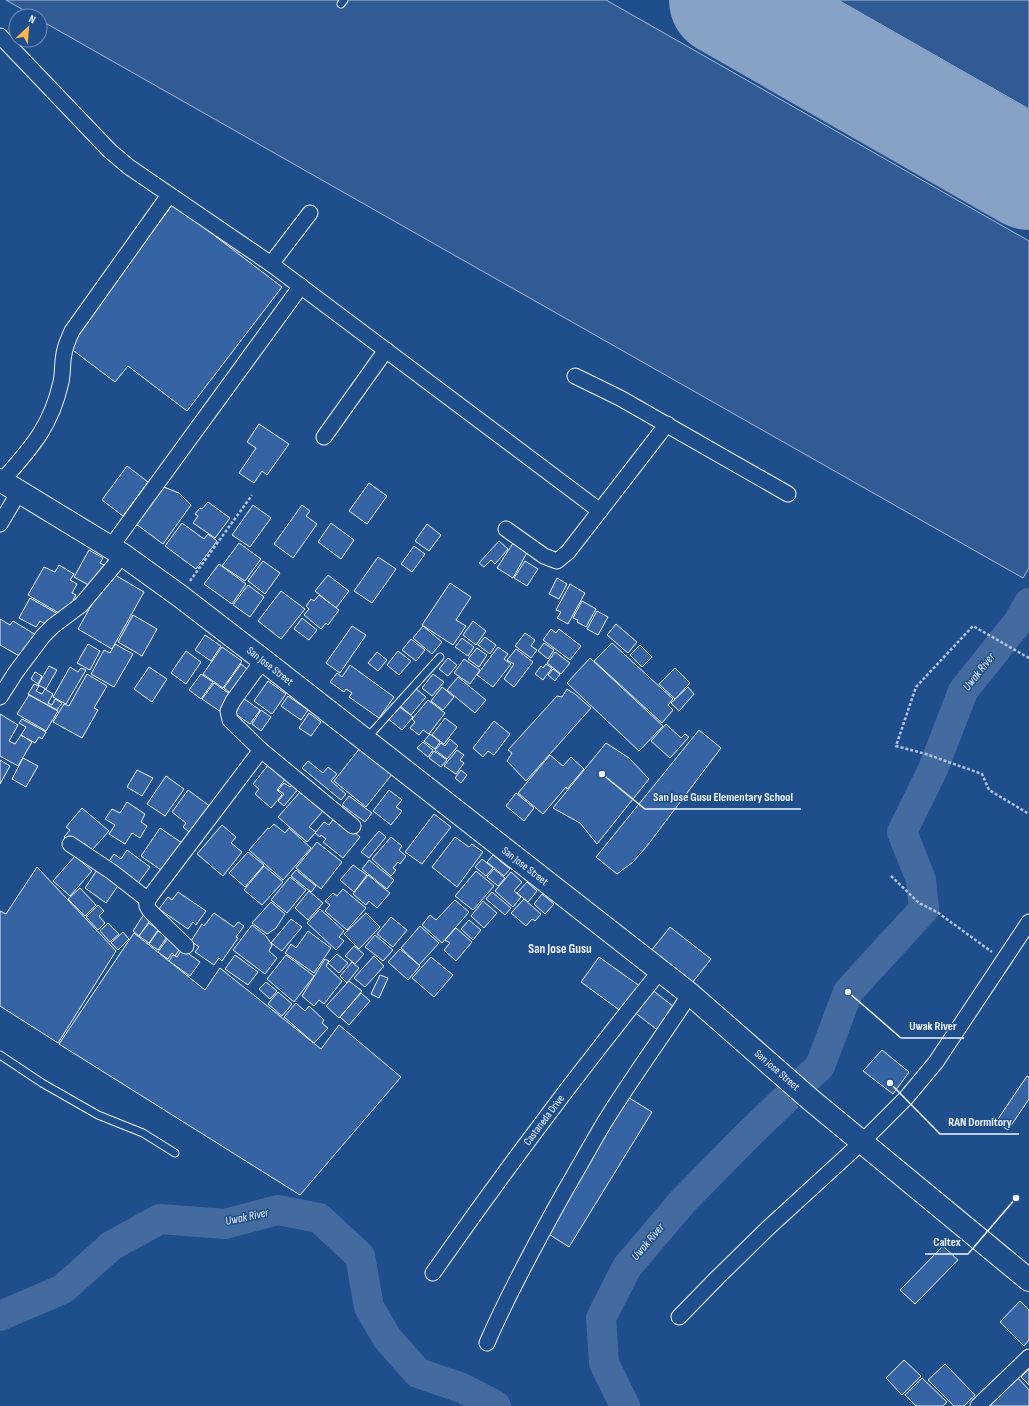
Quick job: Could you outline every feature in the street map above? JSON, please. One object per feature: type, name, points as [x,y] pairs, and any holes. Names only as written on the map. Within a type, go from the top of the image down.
[{"type":"main road","name":"San Jose Street","points":[[7,485],[116,552],[180,596],[263,660],[690,994],[811,1100],[1029,1280]]},
{"type":"street","points":[[0,36],[110,151],[129,167],[271,264],[600,511]]},
{"type":"street","points":[[0,524],[7,485],[42,431],[55,406],[62,380],[64,354],[67,341],[72,331],[169,195]]},
{"type":"street","points":[[271,264],[310,213]]},
{"type":"street","points":[[0,697],[16,672],[43,636],[80,604],[300,286]]},
{"type":"street","points":[[324,437],[386,350]]},
{"type":"street","points":[[575,376],[620,398],[667,424],[788,494]]},
{"type":"street","points":[[506,529],[544,556],[557,560],[568,552],[667,424]]},
{"type":"street","points":[[263,660],[233,701],[228,711],[230,720],[261,750],[353,826]]},
{"type":"street","points":[[186,946],[147,908],[146,904],[261,750]]},
{"type":"street","points":[[70,844],[112,872],[148,900]]},
{"type":"street","points":[[679,1317],[767,1229],[862,1142],[906,1098],[936,1062],[1029,922]]},
{"type":"street","name":"Castaneda Drive","points":[[433,1273],[469,1221],[535,1132],[660,971]]},
{"type":"street","points":[[487,1343],[499,1315],[538,1239],[604,1123],[642,1063],[690,994]]},
{"type":"street","points":[[978,1406],[1029,1357]]},
{"type":"lane","points":[[365,740],[440,657]]},
{"type":"lane","points":[[0,1055],[42,1083],[98,1115],[143,1133],[175,1153]]},
{"type":"path","points":[[180,596],[252,496]]},
{"type":"path","points":[[1029,658],[973,626],[916,687],[896,746],[926,754],[982,774],[989,790],[1029,814]]},
{"type":"path","points":[[891,876],[919,903],[937,912],[1003,961]]},
{"type":"shaded area","points":[[6,0],[606,0],[1029,241],[1029,568],[1023,578],[48,25],[48,8],[20,8]]},
{"type":"shaded area","points":[[838,0],[1029,0],[1029,109]]},
{"type":"building","points":[[173,204],[282,287],[187,411],[128,366],[115,382],[66,345]]},
{"type":"building","points":[[259,424],[289,444],[267,475],[262,471],[254,483],[239,473],[256,448],[247,442]]},
{"type":"building","points":[[127,466],[148,482],[123,516],[102,500]]},
{"type":"building","points":[[369,483],[387,496],[367,524],[349,511]]},
{"type":"building","points":[[159,485],[179,493],[191,505],[163,544],[132,521]]},
{"type":"building","points":[[208,502],[230,518],[215,538],[193,523],[198,516],[195,514]]},
{"type":"building","points":[[253,505],[271,518],[250,547],[232,535]]},
{"type":"building","points":[[302,505],[310,511],[306,516],[317,524],[293,558],[274,544]]},
{"type":"building","points":[[182,523],[204,539],[208,534],[217,541],[196,569],[165,546]]},
{"type":"building","points":[[331,523],[354,540],[341,559],[318,542]]},
{"type":"building","points":[[427,524],[441,535],[429,551],[415,541]]},
{"type":"building","points":[[515,540],[529,549],[513,578],[497,568]]},
{"type":"building","points":[[499,541],[508,549],[495,564],[491,560],[484,567],[479,563]]},
{"type":"building","points":[[239,543],[261,559],[245,581],[222,566]]},
{"type":"building","points":[[414,546],[425,554],[412,572],[401,564]]},
{"type":"building","points":[[89,550],[103,558],[100,563],[106,566],[94,588],[74,577]]},
{"type":"building","points":[[378,557],[396,569],[372,603],[354,591]]},
{"type":"building","points":[[263,561],[280,573],[265,594],[248,581]]},
{"type":"building","points":[[525,561],[538,569],[527,586],[514,578]]},
{"type":"building","points":[[219,564],[246,584],[232,604],[204,584]]},
{"type":"building","points":[[59,565],[74,574],[70,580],[77,584],[72,593],[76,595],[64,616],[28,595],[44,567],[55,572]]},
{"type":"building","points":[[110,572],[144,592],[112,649],[78,629]]},
{"type":"building","points":[[328,575],[349,591],[336,608],[315,591]]},
{"type":"building","points":[[557,578],[567,584],[559,599],[549,594]]},
{"type":"building","points":[[450,583],[471,597],[456,620],[466,626],[453,645],[422,625]]},
{"type":"building","points":[[570,584],[585,593],[568,624],[557,618],[561,612],[556,610]]},
{"type":"building","points":[[248,585],[264,597],[250,617],[233,605]]},
{"type":"building","points":[[281,591],[305,609],[281,639],[258,621]]},
{"type":"building","points":[[319,595],[339,610],[328,625],[326,623],[321,629],[304,615],[309,609],[306,606],[311,599],[314,601]]},
{"type":"building","points":[[30,598],[58,614],[51,627],[40,621],[36,627],[19,618]]},
{"type":"building","points":[[582,601],[596,609],[586,627],[577,622],[578,620],[573,618]]},
{"type":"building","points":[[597,611],[608,617],[598,635],[587,629]]},
{"type":"building","points":[[133,615],[157,629],[142,656],[118,642]]},
{"type":"building","points":[[302,618],[317,630],[309,640],[294,629]]},
{"type":"building","points":[[0,619],[10,625],[13,621],[36,635],[23,658],[0,645]]},
{"type":"building","points":[[473,621],[486,631],[476,645],[463,635]]},
{"type":"building","points":[[616,624],[637,642],[628,653],[607,635]]},
{"type":"building","points":[[352,626],[366,635],[340,673],[326,663]]},
{"type":"building","points":[[423,626],[442,642],[432,654],[413,638]]},
{"type":"building","points":[[551,629],[556,633],[559,629],[581,646],[570,660],[543,640]]},
{"type":"building","points":[[525,633],[535,640],[531,646],[537,650],[531,658],[515,646]]},
{"type":"building","points":[[205,635],[221,646],[211,661],[195,650]]},
{"type":"building","points":[[485,637],[496,645],[490,654],[478,645]]},
{"type":"building","points":[[462,638],[474,647],[468,656],[455,647]]},
{"type":"building","points":[[411,639],[425,650],[416,661],[402,650]]},
{"type":"building","points":[[544,643],[554,650],[548,659],[538,651]]},
{"type":"building","points":[[612,643],[673,699],[668,705],[673,710],[662,723],[594,661]]},
{"type":"building","points":[[88,644],[100,651],[90,670],[77,663]]},
{"type":"building","points":[[115,644],[133,654],[114,687],[91,674],[104,650],[110,653]]},
{"type":"building","points":[[640,645],[652,657],[642,667],[630,655]]},
{"type":"building","points":[[222,647],[242,661],[223,688],[203,674]]},
{"type":"building","points":[[498,647],[508,654],[504,659],[511,664],[493,687],[477,675]]},
{"type":"building","points":[[477,648],[487,655],[479,667],[468,659]]},
{"type":"building","points":[[516,649],[533,662],[514,687],[504,679],[514,664],[507,660]]},
{"type":"building","points":[[186,651],[201,662],[186,684],[171,673]]},
{"type":"building","points":[[398,651],[411,661],[399,675],[387,665]]},
{"type":"building","points":[[377,652],[387,660],[378,671],[368,663]]},
{"type":"building","points":[[555,652],[570,663],[561,674],[547,663]]},
{"type":"building","points":[[448,658],[457,665],[448,676],[439,669]]},
{"type":"building","points":[[590,658],[663,726],[639,751],[567,683]]},
{"type":"building","points":[[464,659],[480,670],[470,684],[454,673]]},
{"type":"building","points":[[241,664],[252,673],[235,697],[224,688]]},
{"type":"building","points":[[546,664],[552,668],[543,680],[535,674],[541,666],[543,668]]},
{"type":"building","points":[[350,665],[394,697],[379,718],[349,697],[352,693],[346,689],[344,692],[330,682],[337,673],[342,677]]},
{"type":"building","points":[[49,666],[57,670],[46,689],[38,685]]},
{"type":"building","points":[[70,667],[78,672],[81,668],[86,670],[66,704],[53,697]]},
{"type":"building","points":[[149,667],[167,679],[152,702],[134,689]]},
{"type":"building","points":[[675,668],[690,683],[675,699],[659,684]]},
{"type":"building","points":[[553,669],[560,674],[555,681],[548,675]]},
{"type":"building","points":[[35,672],[42,676],[38,684],[31,679]]},
{"type":"building","points":[[87,674],[107,686],[94,708],[98,710],[82,738],[53,722],[64,704],[69,706]]},
{"type":"building","points":[[201,674],[213,682],[201,699],[189,690]]},
{"type":"building","points":[[433,674],[444,682],[432,696],[422,688]]},
{"type":"building","points":[[458,677],[486,700],[475,713],[447,690]]},
{"type":"building","points":[[268,681],[286,694],[272,714],[254,701]]},
{"type":"building","points":[[214,683],[233,696],[221,712],[202,699]]},
{"type":"building","points":[[34,684],[39,686],[36,691],[42,694],[45,689],[53,694],[48,703],[52,705],[55,699],[62,703],[57,710],[28,694]]},
{"type":"building","points":[[442,687],[454,697],[443,710],[431,701]]},
{"type":"building","points":[[688,687],[694,694],[679,711],[671,703]]},
{"type":"building","points":[[415,688],[426,697],[411,715],[400,706]]},
{"type":"building","points":[[567,689],[591,708],[526,781],[507,761],[512,753],[508,750],[557,696],[562,697]]},
{"type":"building","points":[[29,695],[58,711],[46,731],[17,714]]},
{"type":"building","points":[[240,696],[260,710],[250,724],[230,710]]},
{"type":"building","points":[[288,696],[308,710],[301,720],[281,706]]},
{"type":"building","points":[[428,700],[445,713],[429,734],[423,730],[419,735],[410,728],[415,722],[412,719]]},
{"type":"building","points":[[397,705],[413,717],[402,730],[387,718]]},
{"type":"building","points":[[261,710],[271,717],[261,731],[252,724]]},
{"type":"building","points":[[309,713],[321,722],[311,736],[299,728]]},
{"type":"building","points":[[0,714],[18,725],[9,741],[15,744],[21,735],[32,742],[18,766],[0,756]]},
{"type":"building","points":[[445,718],[457,727],[444,744],[432,735]]},
{"type":"building","points":[[22,719],[46,732],[42,739],[39,737],[35,743],[21,735],[26,727],[19,723]]},
{"type":"building","points":[[494,721],[510,734],[494,755],[488,751],[483,757],[473,748]]},
{"type":"building","points":[[666,724],[681,738],[685,734],[689,737],[670,758],[651,741]]},
{"type":"building","points":[[699,730],[721,748],[647,846],[633,862],[617,874],[596,857]]},
{"type":"building","points":[[430,734],[440,742],[435,749],[424,741]]},
{"type":"building","points":[[450,739],[458,746],[447,759],[435,750],[441,743],[445,746]]},
{"type":"building","points":[[423,742],[433,750],[428,757],[417,748]]},
{"type":"building","points":[[606,743],[629,758],[649,779],[597,844],[580,823],[553,808]]},
{"type":"building","points":[[360,748],[393,773],[366,807],[334,781]]},
{"type":"building","points":[[457,750],[464,755],[460,760],[464,763],[456,774],[444,766]]},
{"type":"building","points":[[434,751],[447,760],[441,767],[429,758]]},
{"type":"building","points":[[550,755],[563,766],[571,757],[584,769],[543,814],[518,793]]},
{"type":"building","points":[[23,758],[38,766],[26,787],[12,779]]},
{"type":"building","points":[[0,760],[10,766],[0,784]]},
{"type":"building","points":[[308,761],[323,773],[328,767],[337,774],[331,781],[346,794],[341,800],[302,768]]},
{"type":"building","points":[[269,764],[286,778],[277,790],[282,795],[271,808],[255,794],[259,789],[253,784]]},
{"type":"building","points":[[137,770],[153,778],[142,796],[127,787]]},
{"type":"building","points":[[461,770],[467,775],[461,783],[455,778]]},
{"type":"building","points":[[166,776],[184,789],[165,816],[147,804]]},
{"type":"building","points":[[284,783],[290,787],[294,784],[299,788],[284,806],[278,801],[284,794],[278,790]]},
{"type":"building","points":[[188,790],[215,810],[195,837],[183,827],[186,823],[172,812]]},
{"type":"building","points":[[389,790],[402,800],[396,807],[402,811],[391,825],[373,811]]},
{"type":"building","points":[[300,792],[323,811],[309,827],[316,832],[307,842],[278,817]]},
{"type":"building","points":[[516,793],[534,808],[524,821],[506,806]]},
{"type":"building","points":[[349,796],[372,813],[365,822],[342,805]]},
{"type":"building","points":[[127,802],[145,814],[141,822],[147,826],[140,838],[132,833],[125,844],[109,834],[115,825],[105,819],[112,809],[120,813]]},
{"type":"building","points":[[82,808],[109,831],[92,850],[84,843],[79,849],[64,837],[70,830],[66,827]]},
{"type":"building","points":[[434,814],[451,827],[422,864],[405,852]]},
{"type":"building","points":[[335,817],[360,837],[343,858],[323,842],[326,839],[315,833],[324,822],[329,825]]},
{"type":"building","points":[[274,824],[285,833],[289,828],[311,848],[283,880],[249,850],[268,828],[269,829]]},
{"type":"building","points":[[222,825],[236,837],[231,843],[242,852],[223,876],[197,854]]},
{"type":"building","points":[[160,828],[185,845],[165,873],[141,856]]},
{"type":"building","points":[[379,831],[386,837],[369,858],[361,852]]},
{"type":"building","points":[[391,837],[402,846],[399,850],[406,856],[400,864],[398,862],[393,868],[396,870],[391,876],[372,859]]},
{"type":"building","points":[[455,837],[469,847],[472,844],[483,852],[457,887],[432,867]]},
{"type":"building","points":[[317,842],[342,862],[321,889],[296,868]]},
{"type":"building","points":[[127,850],[150,867],[136,886],[107,864],[114,854],[121,859]]},
{"type":"building","points":[[248,852],[264,865],[245,887],[229,873]]},
{"type":"building","points":[[493,855],[510,869],[504,876],[487,862]]},
{"type":"building","points":[[75,856],[92,871],[70,896],[53,881]]},
{"type":"building","points":[[482,859],[493,868],[486,876],[475,867]]},
{"type":"building","points":[[369,860],[394,880],[387,889],[362,869]]},
{"type":"building","points":[[353,865],[367,875],[354,892],[340,880]]},
{"type":"building","points":[[264,866],[283,882],[262,905],[244,890]]},
{"type":"building","points":[[37,867],[116,951],[58,1043],[0,1006],[0,911],[6,914]]},
{"type":"building","points":[[99,867],[122,880],[106,903],[85,888]]},
{"type":"building","points":[[494,869],[505,878],[498,886],[487,877]]},
{"type":"building","points":[[296,870],[316,886],[311,892],[291,876]]},
{"type":"building","points":[[476,871],[494,886],[473,910],[455,896]]},
{"type":"building","points":[[511,872],[522,882],[514,891],[521,897],[513,907],[495,891]]},
{"type":"building","points":[[368,875],[390,893],[377,908],[369,901],[366,905],[353,894]]},
{"type":"building","points":[[290,877],[306,890],[287,913],[271,900]]},
{"type":"building","points":[[527,882],[537,891],[528,902],[517,893]]},
{"type":"building","points":[[80,888],[96,905],[85,916],[68,899]]},
{"type":"building","points":[[343,889],[366,908],[347,930],[325,911],[330,905],[325,901],[333,893],[337,896]]},
{"type":"building","points":[[309,891],[323,903],[308,920],[295,908]]},
{"type":"building","points":[[178,892],[206,911],[196,925],[193,922],[188,929],[159,909],[168,897],[172,900]]},
{"type":"building","points":[[492,892],[511,908],[505,915],[486,899]]},
{"type":"building","points":[[542,894],[554,904],[545,914],[534,904]]},
{"type":"building","points":[[524,899],[541,914],[535,921],[532,919],[526,926],[511,913]]},
{"type":"building","points":[[455,900],[469,912],[442,943],[422,925],[430,915],[436,920]]},
{"type":"building","points":[[483,901],[497,913],[484,928],[471,916]]},
{"type":"building","points":[[271,902],[285,914],[276,928],[267,934],[252,923]]},
{"type":"building","points":[[98,905],[104,911],[99,916],[105,923],[98,930],[86,917]]},
{"type":"building","points":[[320,909],[344,931],[339,937],[344,941],[336,950],[307,923]]},
{"type":"building","points":[[214,913],[234,927],[238,922],[244,926],[236,937],[238,938],[222,961],[219,958],[214,965],[195,952],[199,947],[191,941],[202,924],[204,926]]},
{"type":"building","points":[[366,913],[380,927],[359,949],[344,934]]},
{"type":"building","points":[[144,914],[151,919],[139,936],[133,931]]},
{"type":"building","points":[[391,917],[407,930],[393,947],[377,934]]},
{"type":"building","points":[[291,919],[302,927],[282,951],[271,943]]},
{"type":"building","points":[[469,920],[481,930],[473,940],[461,929]]},
{"type":"building","points":[[108,923],[119,934],[110,942],[100,931]]},
{"type":"building","points":[[149,923],[158,930],[149,943],[139,936]]},
{"type":"building","points":[[252,925],[266,936],[272,945],[269,951],[277,958],[265,974],[233,950]]},
{"type":"building","points":[[420,926],[439,943],[419,965],[401,948]]},
{"type":"building","points":[[670,927],[711,959],[692,983],[651,951]]},
{"type":"building","points":[[456,928],[472,942],[456,961],[444,950],[450,943],[445,940]]},
{"type":"building","points":[[158,931],[167,937],[158,950],[149,944]]},
{"type":"building","points":[[308,931],[331,948],[314,973],[285,953],[291,944],[296,948]]},
{"type":"building","points":[[123,932],[129,939],[118,950],[111,943]]},
{"type":"building","points":[[134,933],[205,990],[220,968],[321,1049],[339,1025],[401,1077],[300,1195],[59,1044]]},
{"type":"building","points":[[375,935],[393,950],[383,961],[365,947]]},
{"type":"building","points":[[168,938],[181,947],[175,956],[172,953],[168,959],[158,952]]},
{"type":"building","points":[[354,946],[364,954],[355,964],[345,956]]},
{"type":"building","points":[[182,949],[200,962],[190,976],[169,961],[173,955],[177,957]]},
{"type":"building","points":[[400,949],[420,966],[408,980],[388,962]]},
{"type":"building","points":[[337,954],[348,963],[339,973],[328,963]]},
{"type":"building","points":[[235,955],[258,972],[248,985],[225,969]]},
{"type":"building","points":[[286,955],[314,976],[294,1002],[267,979]]},
{"type":"building","points":[[374,956],[384,966],[365,987],[354,978]]},
{"type":"building","points":[[431,957],[453,975],[434,997],[412,978]]},
{"type":"building","points":[[599,957],[641,987],[622,1012],[581,982]]},
{"type":"building","points":[[325,959],[329,961],[326,966],[342,981],[324,1004],[319,1000],[314,1006],[302,996]]},
{"type":"building","points":[[352,962],[359,968],[347,983],[340,976]]},
{"type":"building","points":[[380,975],[388,978],[379,998],[371,994]]},
{"type":"building","points":[[349,981],[362,991],[339,1018],[326,1006]]},
{"type":"building","points":[[266,982],[277,991],[270,999],[259,989]]},
{"type":"building","points":[[651,989],[678,1010],[660,1032],[633,1011]]},
{"type":"building","points":[[278,992],[292,1004],[282,1016],[268,1004]]},
{"type":"building","points":[[361,993],[370,1001],[349,1025],[340,1017]]},
{"type":"building","points":[[296,1003],[305,1011],[309,1006],[324,1020],[322,1023],[328,1028],[314,1043],[284,1017]]},
{"type":"building","points":[[882,1050],[909,1072],[893,1094],[863,1071]]},
{"type":"building","points":[[1027,1076],[1029,1077],[1029,1099],[1008,1130],[996,1122]]},
{"type":"building","points":[[626,1096],[652,1112],[569,1247],[544,1231]]},
{"type":"building","points":[[943,1246],[958,1260],[915,1304],[900,1290]]},
{"type":"building","points":[[1020,1301],[1029,1310],[1029,1340],[1024,1346],[1000,1322]]},
{"type":"building","points":[[904,1360],[921,1376],[902,1395],[886,1378]]},
{"type":"building","points":[[945,1364],[975,1395],[964,1406],[954,1406],[928,1380]]},
{"type":"building","points":[[1029,1369],[1029,1385],[1021,1377]]},
{"type":"building","points":[[1017,1377],[1029,1390],[1029,1406],[987,1406]]},
{"type":"building","points":[[922,1378],[947,1402],[943,1406],[916,1406],[905,1395]]},
{"type":"waterway","name":"Uwak River","points":[[625,1406],[604,1363],[601,1318],[627,1267],[683,1201],[750,1133],[820,1066],[848,992],[924,909],[921,880],[902,832],[933,769],[963,691],[1018,622],[1029,603]]},
{"type":"waterway","name":"Uwak River","points":[[0,1316],[63,1289],[111,1246],[160,1219],[225,1224],[278,1210],[319,1218],[360,1256],[369,1307],[387,1338],[418,1373],[462,1388],[496,1406]]},
{"type":"runway","points":[[725,0],[1029,174]]},
{"type":"place","name":"San Jose Gusu Elementary School","points":[[602,774]]},
{"type":"place","name":"Uwak River","points":[[848,992]]},
{"type":"place","name":"RAN Dormitory","points":[[890,1083]]},
{"type":"place","name":"Caltex","points":[[1016,1198]]},
{"type":"district","name":"San Jose Gusu","points":[[560,949]]}]
